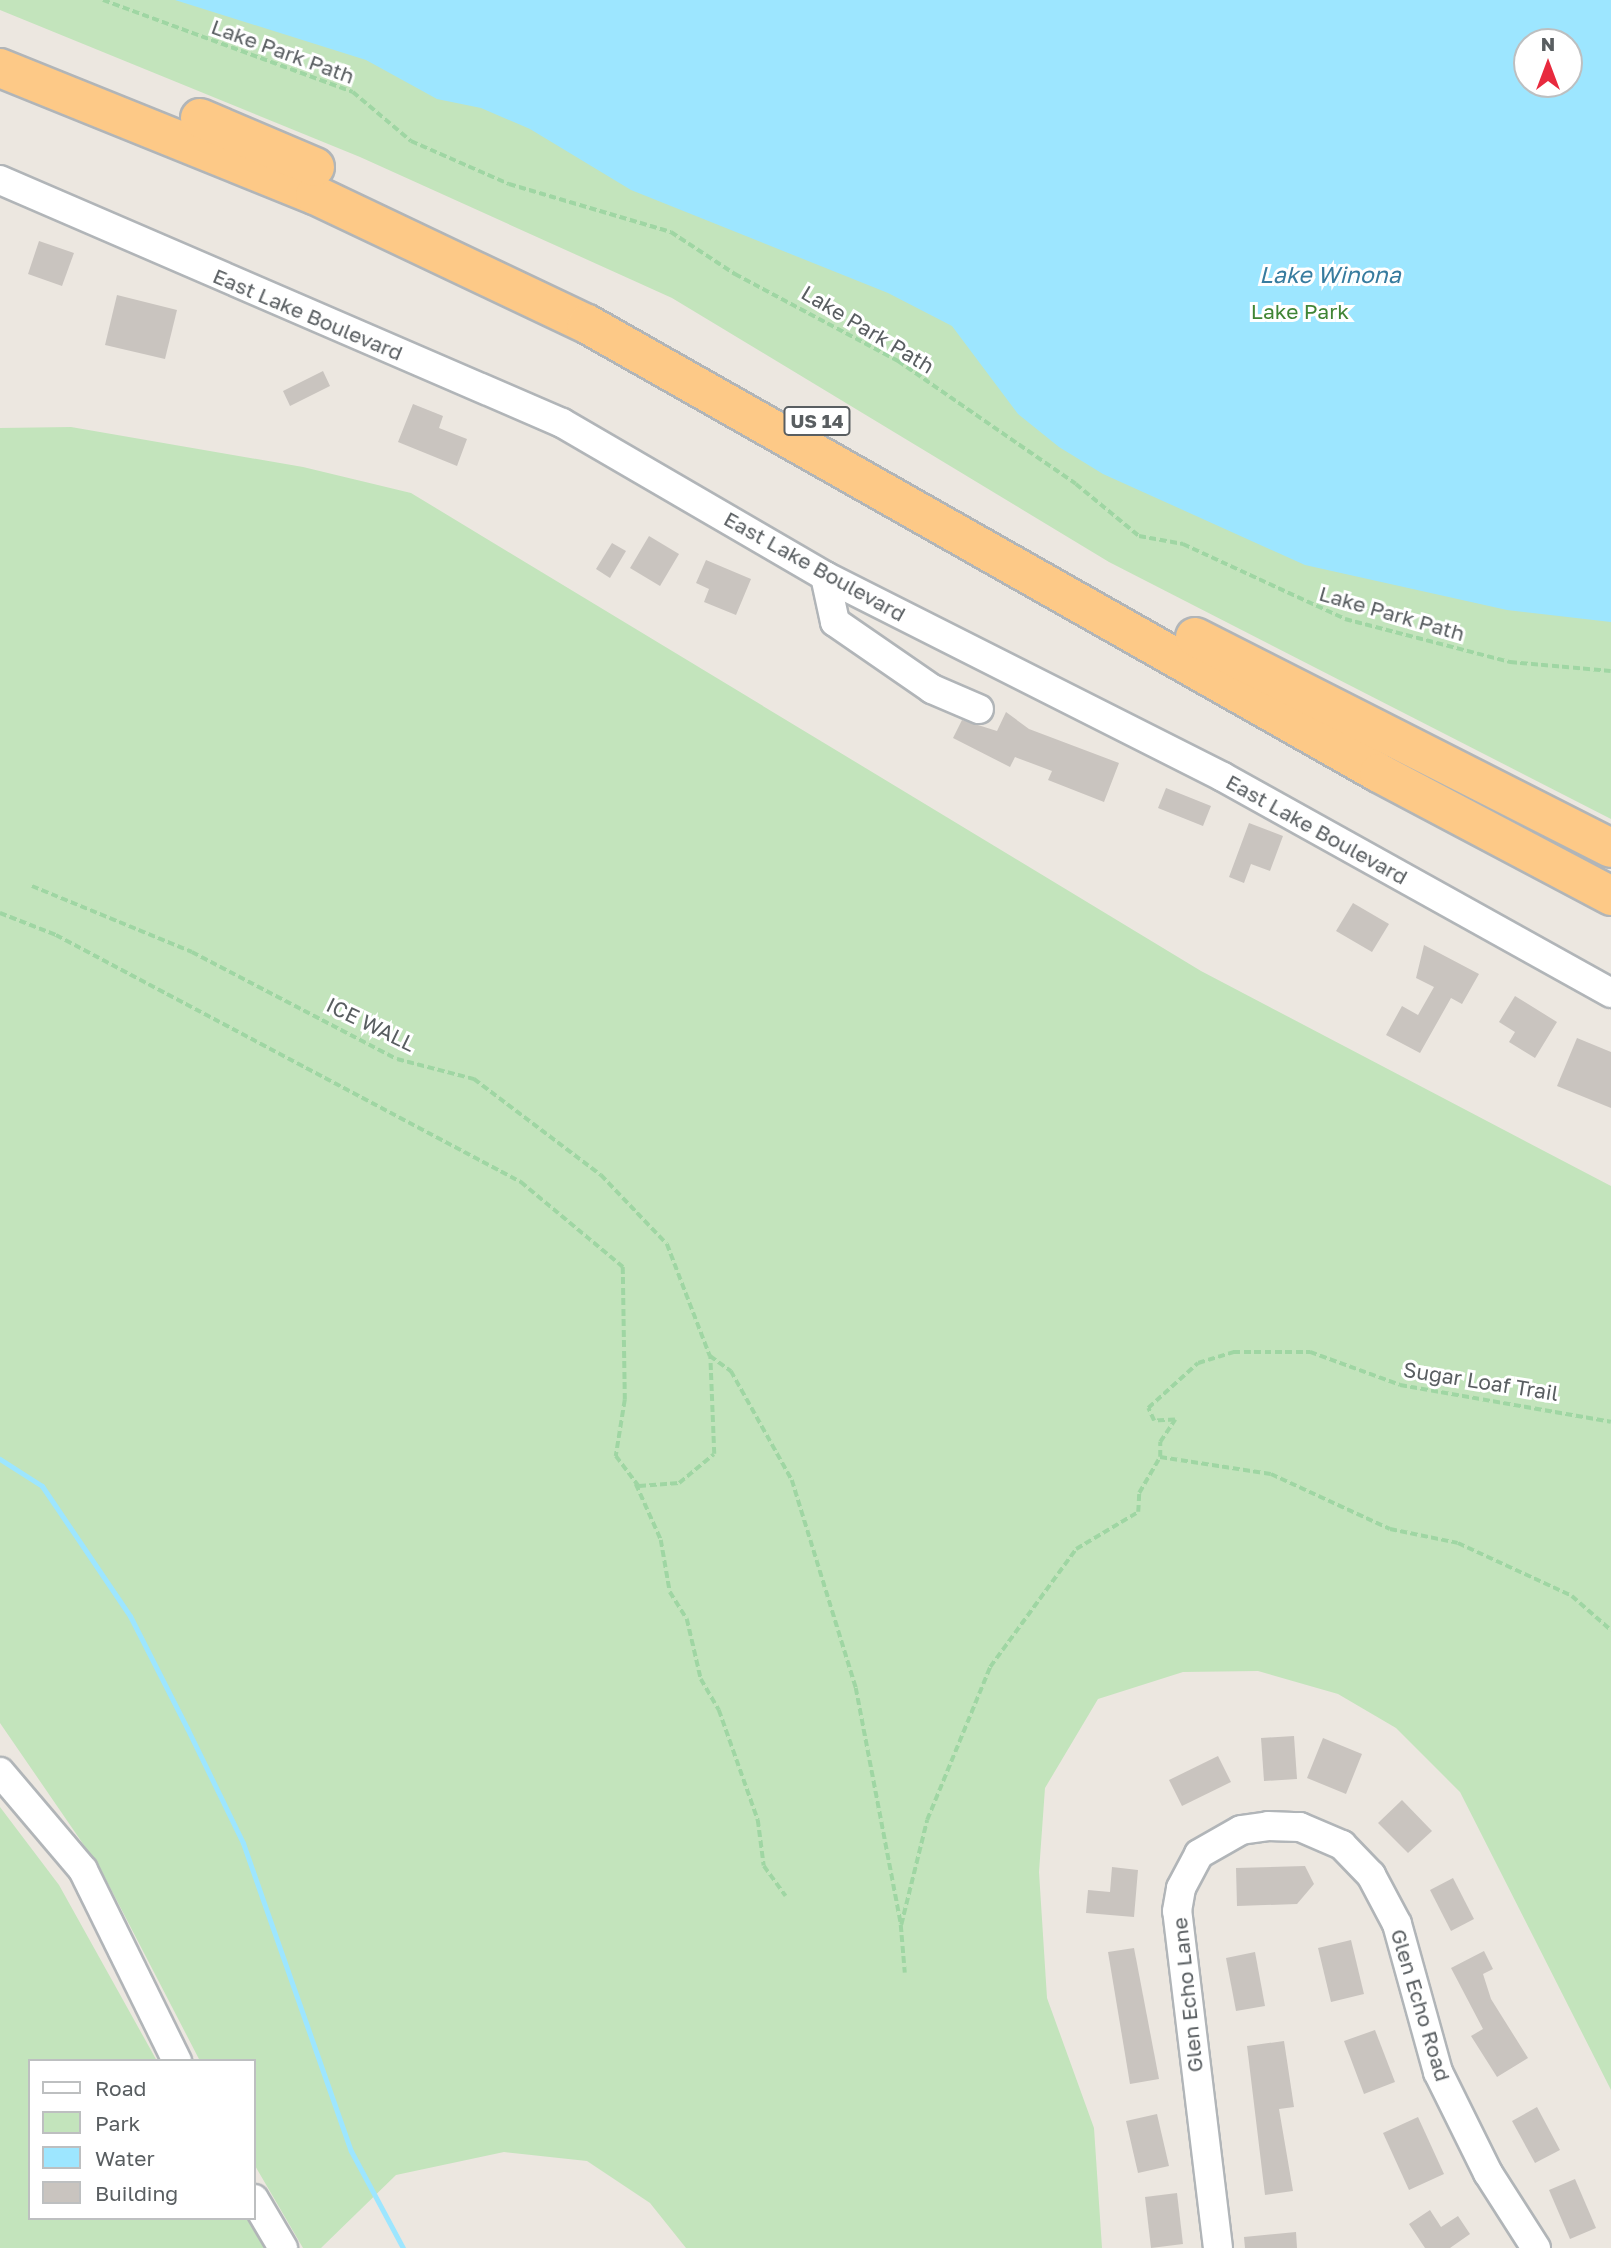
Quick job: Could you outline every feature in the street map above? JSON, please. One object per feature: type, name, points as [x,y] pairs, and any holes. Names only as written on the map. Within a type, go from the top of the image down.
[{"type":"highway","name":"US 14","points":[[0,41],[256,141],[581,291],[1237,661],[1611,848]]},
{"type":"highway","name":"US 14","points":[[0,68],[315,195],[576,318],[1379,773],[1611,896]]},
{"type":"street","name":"East Lake Boulevard","points":[[0,180],[562,423],[825,576],[1223,777],[1611,993]]},
{"type":"street","points":[[825,576],[835,622],[932,689],[979,709]]},
{"type":"street","points":[[0,1772],[83,1870],[176,2059]]},
{"type":"street","name":"Glen Echo Lane","points":[[1218,2248],[1177,1933],[1181,1888],[1199,1854],[1215,1842],[1241,1830],[1300,1827]]},
{"type":"street","name":"Glen Echo Road","points":[[1300,1827],[1342,1845],[1371,1875],[1397,1924],[1438,2072],[1488,2173],[1536,2248]]},
{"type":"street","points":[[256,2202],[283,2248]]},
{"type":"path","name":"Lake Park Path","points":[[103,0],[354,92],[411,141],[509,184],[671,232],[735,274],[898,361],[1076,484],[1139,536],[1183,544],[1345,619],[1510,662],[1611,671]]},
{"type":"path","name":"ICE WALL","points":[[33,886],[192,952],[397,1059],[474,1079],[601,1175],[667,1244],[710,1356]]},
{"type":"path","points":[[0,912],[56,935],[521,1182],[623,1267],[625,1400],[616,1456],[635,1482],[661,1540],[670,1592],[687,1619],[701,1679],[719,1710],[758,1820],[764,1866],[786,1896]]},
{"type":"path","name":"Sugar Loaf Trail","points":[[1160,1457],[1160,1442],[1175,1420],[1154,1421],[1148,1408],[1198,1363],[1233,1352],[1310,1352],[1401,1385],[1611,1422]]},
{"type":"path","points":[[635,1482],[679,1483],[714,1454],[710,1356]]},
{"type":"path","points":[[710,1356],[731,1371],[792,1480],[856,1688],[901,1925],[905,1973]]},
{"type":"path","points":[[901,1925],[927,1820],[990,1667],[1076,1549],[1138,1512],[1139,1493],[1160,1457],[1271,1474],[1390,1529],[1458,1543],[1572,1596],[1611,1630]]},
{"type":"green space","name":"Lake Winona","points":[[0,0],[1611,0],[1611,819],[1109,562],[672,298],[360,157],[0,10]]},
{"type":"green space","points":[[71,427],[303,467],[411,493],[1201,971],[1611,1186],[1611,2090],[1460,1792],[1396,1728],[1338,1694],[1258,1671],[1183,1672],[1098,1699],[1045,1788],[1039,1872],[1047,1998],[1094,2128],[1102,2248],[686,2248],[650,2203],[587,2161],[504,2152],[396,2175],[321,2248],[303,2248],[256,2167],[256,2059],[199,2059],[101,1870],[0,1723],[0,428]]},
{"type":"green space","points":[[0,1807],[59,1885],[156,2059],[28,2059],[28,2220],[249,2220],[267,2248],[0,2248]]},
{"type":"water","name":"Lake Winona","points":[[175,0],[1611,0],[1611,622],[1507,610],[1305,565],[1103,474],[1059,447],[1018,414],[952,326],[888,293],[631,190],[530,129],[481,108],[437,99],[366,60]]},
{"type":"building","points":[[39,241],[74,253],[62,286],[28,274]]},
{"type":"building","points":[[117,295],[177,310],[165,359],[105,345]]},
{"type":"building","points":[[323,371],[330,386],[290,406],[283,391]]},
{"type":"building","points":[[413,404],[443,416],[439,428],[467,439],[457,466],[398,442]]},
{"type":"building","points":[[649,536],[679,554],[660,586],[630,568]]},
{"type":"building","points":[[612,543],[626,551],[610,578],[596,569]]},
{"type":"building","points":[[706,560],[751,579],[736,615],[704,602],[709,589],[696,583]]},
{"type":"building","points":[[1006,712],[1029,729],[1119,763],[1104,802],[1048,780],[1052,771],[1015,757],[1010,767],[953,738],[962,720],[997,731]]},
{"type":"building","points":[[1166,788],[1211,806],[1203,826],[1158,808]]},
{"type":"building","points":[[1249,823],[1283,836],[1270,871],[1251,864],[1244,883],[1229,877]]},
{"type":"building","points":[[1353,903],[1389,924],[1372,952],[1336,931]]},
{"type":"building","points":[[1424,945],[1479,974],[1462,1004],[1451,998],[1420,1053],[1386,1035],[1402,1006],[1418,1015],[1434,987],[1416,978]]},
{"type":"building","points":[[1515,996],[1557,1022],[1535,1058],[1509,1042],[1515,1032],[1499,1022]]},
{"type":"building","points":[[1577,1038],[1611,1052],[1611,1108],[1557,1086]]},
{"type":"building","points":[[1294,1736],[1297,1779],[1264,1781],[1261,1738]]},
{"type":"building","points":[[1323,1738],[1362,1754],[1346,1794],[1307,1778]]},
{"type":"building","points":[[1218,1756],[1231,1782],[1182,1806],[1169,1780]]},
{"type":"building","points":[[1402,1800],[1432,1831],[1408,1853],[1378,1823]]},
{"type":"building","points":[[1305,1866],[1314,1884],[1297,1904],[1237,1906],[1236,1868]]},
{"type":"building","points":[[1112,1867],[1138,1870],[1134,1917],[1086,1913],[1088,1890],[1110,1892]]},
{"type":"building","points":[[1453,1878],[1474,1919],[1451,1931],[1430,1890]]},
{"type":"building","points":[[1351,1940],[1364,1994],[1331,2002],[1318,1948]]},
{"type":"building","points":[[1134,1948],[1159,2079],[1130,2084],[1108,1952]]},
{"type":"building","points":[[1484,1951],[1493,1969],[1483,1974],[1491,1999],[1528,2058],[1497,2077],[1471,2036],[1483,2029],[1451,1968]]},
{"type":"building","points":[[1255,1952],[1265,2006],[1236,2011],[1226,1958]]},
{"type":"building","points":[[1375,2030],[1395,2082],[1364,2094],[1344,2041]]},
{"type":"building","points":[[1284,2041],[1294,2107],[1279,2109],[1293,2191],[1265,2195],[1247,2046]]},
{"type":"building","points":[[1537,2107],[1560,2150],[1535,2163],[1512,2121]]},
{"type":"building","points":[[1157,2114],[1169,2166],[1138,2173],[1126,2121]]},
{"type":"building","points":[[1418,2117],[1444,2174],[1409,2190],[1383,2133]]},
{"type":"building","points":[[1575,2179],[1596,2228],[1570,2239],[1549,2190]]},
{"type":"building","points":[[1177,2193],[1183,2244],[1151,2248],[1145,2197]]},
{"type":"building","points":[[1430,2210],[1441,2227],[1458,2216],[1470,2234],[1450,2248],[1425,2248],[1409,2224]]},
{"type":"building","points":[[1296,2232],[1297,2248],[1245,2248],[1244,2237]]},
{"type":"waterway","points":[[0,1459],[42,1486],[130,1616],[243,1843],[351,2151],[403,2248]]},
{"type":"park label","name":"Lake Park","points":[[1300,311]]}]
